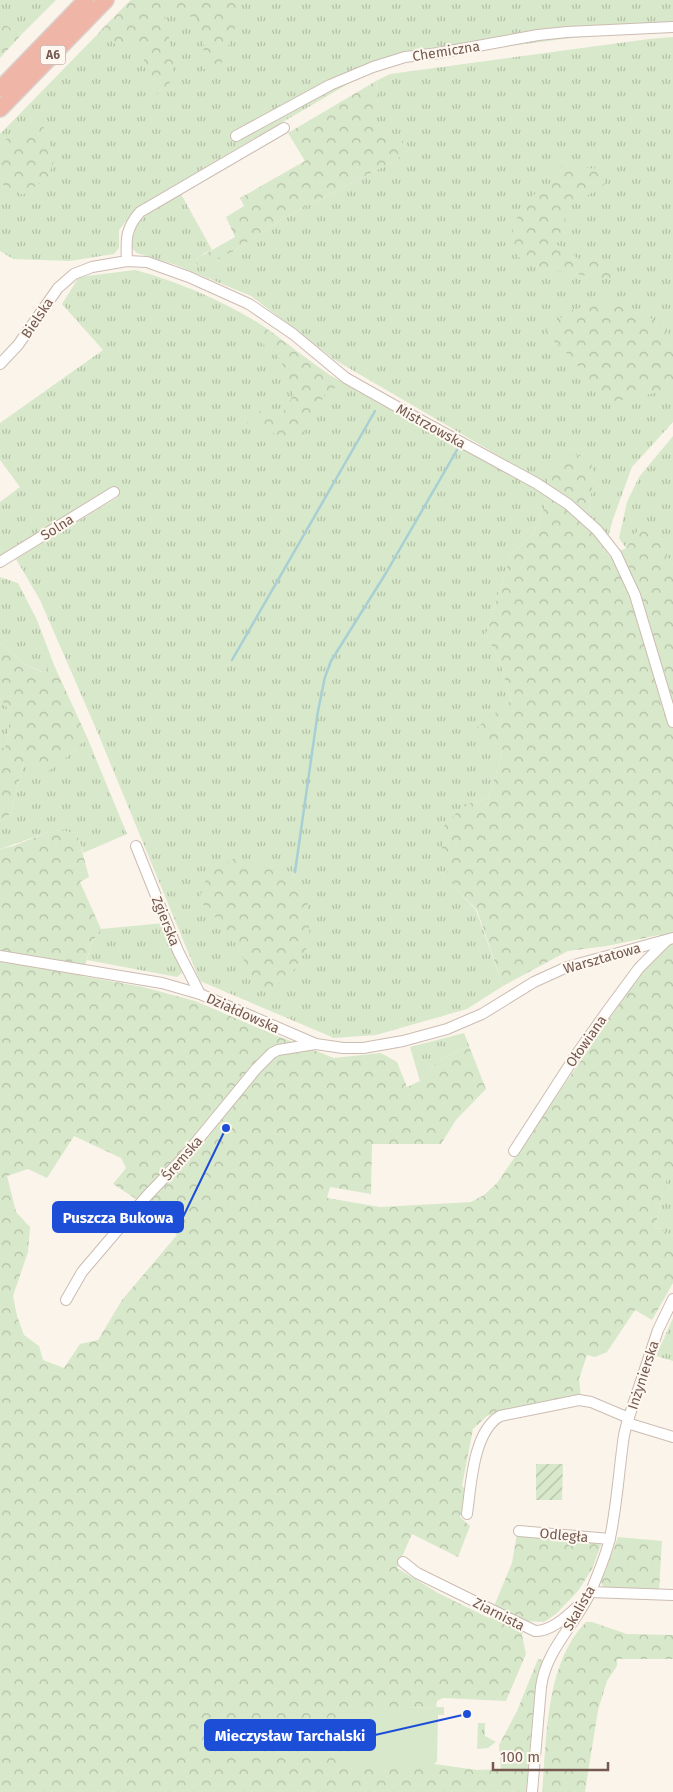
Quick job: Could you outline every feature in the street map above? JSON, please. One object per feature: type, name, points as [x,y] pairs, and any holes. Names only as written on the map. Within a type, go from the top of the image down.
[{"type":"highway","name":"A6","points":[[0,89],[86,0]]},
{"type":"highway","name":"A6","points":[[0,109],[106,0]]},
{"type":"street","name":"Chemiczna","points":[[236,136],[330,85],[373,67],[405,58],[558,33],[673,27]]},
{"type":"street","points":[[127,261],[128,230],[130,224],[140,212],[284,128]]},
{"type":"street","name":"Mistrzowska","points":[[74,274],[92,267],[127,261],[147,262],[172,270],[249,304],[293,334],[346,378],[536,483],[568,504],[581,515],[616,554],[629,580],[640,610],[673,722]]},
{"type":"street","name":"Bielska","points":[[0,364],[18,345],[58,288],[74,274]]},
{"type":"street","name":"Solna","points":[[0,562],[114,492]]},
{"type":"street","name":"Zgierska","points":[[136,846],[178,951],[200,994]]},
{"type":"street","name":"Warsztatowa","points":[[482,1014],[534,982],[567,966],[671,939]]},
{"type":"street","name":"Ołowiana","points":[[514,1151],[576,1055],[639,968],[671,939]]},
{"type":"street","name":"Działdowska","points":[[0,956],[162,982],[200,994],[316,1044],[342,1048],[382,1046],[447,1029],[482,1014]]},
{"type":"street","name":"Śremska","points":[[66,1300],[82,1272],[145,1198],[184,1158],[260,1064],[278,1050],[316,1044]]},
{"type":"street","name":"Inżynierska","points":[[628,1421],[655,1337],[673,1299]]},
{"type":"street","points":[[467,1514],[481,1440],[490,1424],[500,1416],[578,1400],[591,1402],[628,1421],[673,1437]]},
{"type":"street","name":"Skalista","points":[[532,1792],[544,1671],[554,1649],[590,1592],[610,1539],[628,1421]]},
{"type":"street","name":"Odległa","points":[[518,1531],[610,1539]]},
{"type":"street","name":"Ziarnista","points":[[403,1562],[417,1573],[535,1631],[547,1629],[571,1613],[590,1592]]},
{"type":"street","points":[[590,1592],[673,1595]]},
{"type":"green space","points":[[0,0],[56,0],[22,34],[0,22]]},
{"type":"green space","points":[[131,0],[673,0],[673,28],[563,39],[384,63],[137,207],[119,230],[119,248],[114,254],[69,261],[13,259],[0,251],[0,134]]},
{"type":"green space","points":[[131,0],[241,0],[236,26],[220,68],[203,69],[204,39],[199,18],[165,12],[173,57],[172,78],[167,87],[158,94],[149,89],[142,50],[115,44],[99,32]]},
{"type":"green space","points":[[0,22],[22,34],[0,58]]},
{"type":"green space","points":[[673,37],[673,422],[632,467],[608,537],[590,517],[589,504],[595,475],[548,477],[547,484],[335,360],[251,296],[176,265],[137,253],[131,247],[130,234],[144,217],[181,194],[212,250],[196,260],[234,251],[284,218],[396,160],[410,148],[382,135],[371,123],[373,107],[378,100],[376,81],[390,74]]},
{"type":"green space","points":[[376,81],[378,100],[373,107],[372,123],[382,135],[395,134],[410,148],[396,160],[284,218],[234,251],[200,266],[198,265],[196,263],[198,258],[235,237],[226,217],[244,206],[240,198],[305,161],[288,133]]},
{"type":"green space","points":[[43,126],[55,158],[48,177],[23,195],[0,183],[0,154],[6,139]]},
{"type":"green space","points":[[552,166],[605,169],[605,184],[579,201],[562,209],[567,225],[556,244],[580,260],[602,259],[615,269],[618,281],[525,265],[509,244],[522,203],[552,182]]},
{"type":"green space","points":[[135,270],[199,292],[245,315],[269,330],[314,365],[333,377],[546,495],[544,509],[532,535],[511,554],[486,634],[501,665],[511,701],[503,750],[488,799],[465,804],[454,887],[476,910],[503,986],[467,1009],[376,1035],[334,1038],[200,981],[97,731],[40,600],[16,559],[118,497],[114,488],[0,555],[0,502],[20,487],[0,460],[0,423],[103,350],[62,304],[79,277]]},
{"type":"green space","points":[[608,300],[622,301],[640,313],[661,323],[673,339],[673,389],[623,400],[602,402],[573,359],[544,332],[569,311]]},
{"type":"green space","points":[[261,325],[343,383],[325,394],[309,426],[297,442],[247,423],[259,411],[281,416],[294,394],[286,370],[276,354],[260,342]]},
{"type":"green space","points":[[673,436],[673,565],[639,529],[626,548],[619,538],[627,502],[639,477]]},
{"type":"green space","points":[[575,454],[590,460],[595,475],[589,504],[591,531],[610,557],[626,548],[639,529],[653,534],[673,565],[673,1170],[668,1174],[655,1227],[673,1236],[673,1283],[652,1320],[635,1310],[607,1352],[595,1357],[587,1355],[579,1379],[581,1397],[567,1397],[500,1411],[487,1416],[473,1429],[462,1486],[467,1491],[460,1517],[470,1526],[458,1557],[412,1534],[397,1568],[438,1593],[489,1618],[512,1563],[517,1533],[602,1542],[592,1569],[578,1591],[556,1614],[544,1622],[526,1621],[522,1635],[526,1654],[506,1701],[443,1698],[437,1701],[436,1707],[349,1709],[430,1768],[434,1764],[477,1770],[501,1769],[499,1745],[517,1711],[538,1659],[543,1660],[535,1691],[526,1792],[0,1792],[0,849],[54,830],[77,833],[89,877],[80,882],[101,929],[92,942],[82,976],[143,987],[195,1001],[334,1058],[381,1053],[397,1062],[407,1087],[420,1081],[438,1061],[469,1046],[486,1089],[456,1120],[441,1144],[372,1144],[371,1194],[330,1187],[327,1198],[380,1207],[471,1202],[484,1195],[497,1183],[642,971],[658,952],[659,935],[607,946],[568,951],[503,986],[477,910],[454,887],[443,862],[441,829],[465,804],[488,799],[503,750],[476,728],[511,701],[501,665],[486,634],[511,554],[532,535],[544,509],[548,477],[552,466]],"holes":[[[74,1136],[121,1158],[126,1168],[113,1184],[145,1205],[177,1235],[122,1300],[98,1340],[80,1344],[64,1368],[43,1360],[39,1346],[24,1335],[17,1316],[13,1296],[28,1252],[30,1227],[16,1212],[7,1176],[28,1169],[47,1178]]]},
{"type":"green space","points":[[0,577],[18,583],[37,620],[54,665],[42,672],[23,663],[0,642]]},
{"type":"green space","points":[[0,642],[23,663],[41,672],[54,665],[87,737],[70,755],[47,772],[24,761],[11,813],[0,822],[0,748],[5,748],[9,730],[9,710],[0,698]]},
{"type":"green space","points":[[0,698],[9,710],[9,730],[5,749],[0,748]]},
{"type":"green space","points":[[87,737],[127,834],[83,853],[77,833],[55,830],[0,849],[0,822],[11,813],[24,761],[70,755]]},
{"type":"green space","points":[[237,857],[274,871],[298,876],[307,895],[310,942],[295,969],[270,992],[249,973],[235,938],[199,900],[208,873]]},
{"type":"green space","points":[[164,923],[183,972],[177,977],[87,960],[92,942],[101,929]]},
{"type":"green space","points":[[464,1033],[469,1046],[438,1061],[420,1081],[410,1047]]},
{"type":"green space","points":[[673,1170],[673,1236],[655,1227],[668,1173]]},
{"type":"green space","points":[[673,1318],[673,1361],[656,1356]]},
{"type":"green space","points":[[536,1464],[563,1464],[562,1500],[536,1500]]},
{"type":"green space","points":[[618,1537],[662,1541],[659,1590],[603,1587],[601,1582]]},
{"type":"green space","points":[[586,1622],[592,1622],[627,1634],[673,1635],[673,1659],[617,1659],[617,1666],[607,1681],[598,1710],[585,1792],[542,1792],[547,1725],[555,1680],[563,1658],[573,1639]]},
{"type":"green space","points":[[444,1707],[444,1715],[438,1715],[437,1761],[430,1768],[348,1769],[349,1708]]},
{"type":"green space","points":[[478,1723],[485,1723],[485,1736],[496,1742],[488,1748],[477,1749]]},
{"type":"waterway","points":[[232,660],[375,411]]},
{"type":"waterway","points":[[295,872],[318,711],[325,677],[331,661],[386,573],[457,450]]},
{"type":"place","name":"Puszcza Bukowa","points":[[226,1128]]},
{"type":"place","name":"Mieczysław Tarchalski","points":[[467,1714]]}]
